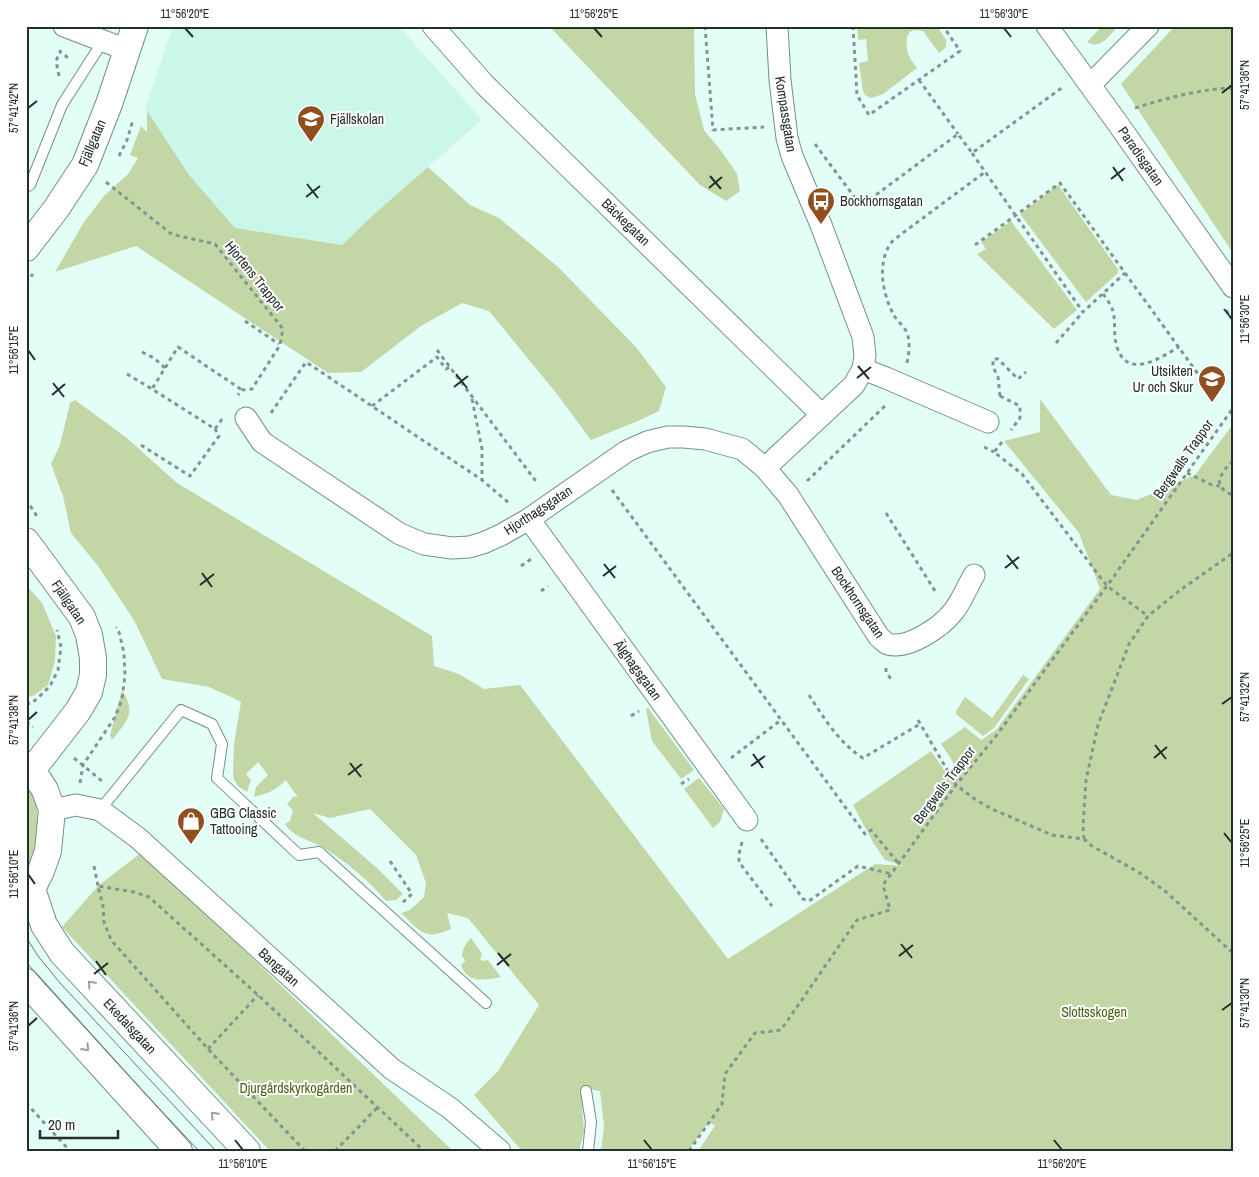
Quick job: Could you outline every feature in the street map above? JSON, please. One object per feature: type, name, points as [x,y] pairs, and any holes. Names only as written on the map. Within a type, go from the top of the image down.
[{"type":"street","points":[[64,26],[103,41],[131,38]]},
{"type":"street","name":"Bäckegatan","points":[[433,26],[486,85],[822,415]]},
{"type":"street","name":"Kompassgatan","points":[[777,26],[780,80],[787,138],[792,156],[821,225],[863,337],[865,355],[863,369]]},
{"type":"street","name":"Paradisgatan","points":[[1047,26],[1116,120],[1233,287]]},
{"type":"street","points":[[1090,85],[1148,26]]},
{"type":"street","name":"Fjällgatan","points":[[26,248],[56,209],[85,165],[109,104],[131,38]]},
{"type":"street","points":[[765,468],[854,385],[863,369],[988,422]]},
{"type":"street","name":"Hjorthagsgatan","points":[[242,419],[262,442],[400,534],[424,544],[452,548],[470,548],[501,535],[522,513],[647,442],[668,437],[706,439],[742,449],[765,468]]},
{"type":"street","name":"Bockhornsgatan","points":[[765,468],[788,496],[879,637],[887,644],[897,645],[912,642],[933,630],[952,614],[974,575]]},
{"type":"street","name":"Älghagsgatan","points":[[522,513],[748,820]]},
{"type":"street","name":"Fjällgatan","points":[[26,541],[82,617],[89,635],[93,658],[89,692],[78,711],[29,768]]},
{"type":"street","points":[[29,768],[45,790],[52,810],[48,851],[41,871],[29,892]]},
{"type":"street","name":"Bangatan","points":[[52,810],[76,806],[100,810],[138,838],[392,1069],[450,1108],[500,1151]]},
{"type":"street","name":"Ekedalsgatan","points":[[29,892],[44,925],[62,953],[247,1151]]},
{"type":"street","points":[[26,982],[179,1151]]},
{"type":"lane","points":[[26,187],[30,185],[62,105],[103,41]]},
{"type":"lane","points":[[100,810],[181,710],[212,724],[222,744],[217,778],[299,855],[319,852],[486,1003]]},
{"type":"lane","points":[[586,1092],[591,1122],[588,1151]]},
{"type":"path","points":[[706,26],[713,130],[770,127]]},
{"type":"path","points":[[853,26],[857,95],[869,115],[960,51],[943,26]]},
{"type":"path","points":[[920,80],[1083,312]]},
{"type":"path","points":[[972,153],[1068,84]]},
{"type":"path","points":[[1116,120],[1136,108],[1173,97],[1214,89],[1233,88]]},
{"type":"path","points":[[814,142],[861,206],[958,134]]},
{"type":"path","points":[[905,366],[910,349],[908,334],[896,318],[886,298],[883,281],[884,259],[891,243],[900,235],[985,172]]},
{"type":"path","name":"Hjortens Trappor","points":[[106,182],[170,232],[179,236],[215,244],[283,329],[280,344]]},
{"type":"path","points":[[975,245],[1060,183],[1198,374]]},
{"type":"path","points":[[1056,343],[1083,312],[1126,273]]},
{"type":"path","points":[[1103,294],[1113,311],[1116,346],[1124,359],[1131,364],[1152,362],[1179,348]]},
{"type":"path","points":[[152,389],[178,347],[242,390],[252,389],[280,344],[245,321]]},
{"type":"path","points":[[437,350],[541,489]]},
{"type":"path","points":[[142,352],[154,358],[165,368]]},
{"type":"path","points":[[372,406],[437,357],[446,369],[450,367]]},
{"type":"path","points":[[994,452],[1020,418],[1020,406],[1000,396],[998,377],[993,367],[993,360],[998,358],[1018,379],[1026,372]]},
{"type":"path","points":[[216,429],[242,419],[273,411],[306,362],[482,480],[522,513]]},
{"type":"path","points":[[127,374],[216,429],[219,436],[190,476],[141,445]]},
{"type":"path","points":[[242,390],[242,419]]},
{"type":"path","points":[[472,397],[482,449],[482,480]]},
{"type":"path","points":[[803,484],[887,404],[892,402]]},
{"type":"path","name":"Bergwalls Trappor","points":[[689,1151],[722,1104],[725,1074],[755,1033],[781,1030],[857,920],[890,910],[883,885],[956,785],[996,736],[1107,586],[1233,408]]},
{"type":"path","points":[[988,422],[1009,433]]},
{"type":"path","points":[[977,443],[994,452],[1022,474],[1107,586],[1148,616]]},
{"type":"path","points":[[1233,461],[1218,478],[1223,490],[1233,495]]},
{"type":"path","points":[[1187,473],[1212,485],[1220,486]]},
{"type":"path","points":[[610,487],[865,834],[871,830],[899,864]]},
{"type":"path","points":[[886,513],[938,595]]},
{"type":"path","points":[[1084,839],[1086,780],[1098,725],[1129,644],[1148,616],[1179,591],[1233,553]]},
{"type":"path","points":[[26,704],[32,703],[50,686],[58,670],[61,647],[56,626]]},
{"type":"path","points":[[886,664],[886,672],[891,680]]},
{"type":"path","points":[[809,694],[833,731],[863,758],[920,724]]},
{"type":"path","points":[[713,772],[781,720]]},
{"type":"path","points":[[918,720],[956,785],[976,800],[1052,835],[1084,839],[1092,846],[1140,873],[1165,891],[1233,953]]},
{"type":"path","points":[[748,820],[803,899],[809,901],[858,866],[892,874]]},
{"type":"path","points":[[748,820],[739,854],[739,862],[772,906]]},
{"type":"path","points":[[388,914],[412,894],[390,861]]},
{"type":"path","points":[[94,866],[103,906],[104,922],[111,940],[208,1049],[305,1151]]},
{"type":"path","points":[[98,886],[134,892],[150,897],[258,995],[424,1151]]},
{"type":"path","points":[[208,1049],[258,995]]},
{"type":"path","points":[[26,1103],[70,1151]]},
{"type":"path","points":[[335,1151],[378,1107]]},
{"type":"shaded area","name":"Fjällskolan","points":[[173,26],[399,26],[482,120],[372,216],[342,245],[235,228],[189,175],[145,109]]},
{"type":"green space","points":[[549,26],[694,26],[695,94],[704,130],[737,174],[740,191],[726,201],[700,185]]},
{"type":"green space","points":[[857,26],[937,26],[946,40],[946,47],[939,53],[923,31],[911,31],[907,36],[907,47],[909,56],[917,68],[883,94],[871,98],[865,95],[863,91],[859,63],[868,61],[866,39],[858,40]]},
{"type":"green space","points":[[1102,26],[1118,26],[1101,43],[1092,44],[1087,42]]},
{"type":"green space","points":[[1175,26],[1233,26],[1233,253],[1121,84]]},
{"type":"green space","points":[[147,111],[189,175],[235,228],[342,245],[428,167],[470,205],[499,218],[558,267],[636,347],[666,387],[659,411],[591,440],[557,394],[489,311],[462,303],[421,326],[361,372],[328,373],[136,246],[55,272],[84,222],[104,196],[128,174],[138,158],[130,155],[141,126],[147,132]]},
{"type":"green space","points":[[1058,185],[1118,269],[1118,273],[1086,302],[1020,214]]},
{"type":"green space","points":[[1011,221],[1077,310],[1054,329],[977,254],[986,249],[981,242]]},
{"type":"green space","name":"Slottsskogen","points":[[1040,399],[1111,495],[1137,500],[1195,475],[1233,424],[1233,1151],[698,1151],[715,1126],[709,1122],[688,1151],[601,1151],[604,1126],[600,1091],[581,1088],[584,1132],[579,1151],[522,1151],[474,1095],[498,1071],[539,1005],[468,918],[447,913],[451,929],[438,934],[431,934],[421,931],[401,913],[410,910],[424,897],[426,883],[416,855],[370,809],[330,818],[313,813],[377,868],[403,894],[396,900],[386,901],[365,879],[341,859],[288,828],[285,824],[290,821],[293,810],[287,804],[294,796],[298,798],[286,780],[271,791],[254,797],[256,787],[268,775],[258,762],[246,774],[251,780],[247,792],[239,787],[234,780],[233,772],[234,744],[241,702],[209,687],[162,679],[134,620],[98,566],[71,533],[63,496],[51,464],[60,445],[70,403],[75,400],[127,438],[177,483],[432,636],[434,666],[459,674],[484,689],[520,685],[728,959],[875,864],[904,866],[885,860],[853,805],[931,751],[949,777],[957,768],[941,744],[965,727],[981,740],[996,730],[1100,589],[1079,533],[1004,441],[1040,432]]},
{"type":"green space","points":[[26,585],[42,603],[56,636],[55,661],[48,685],[33,696],[26,697]]},
{"type":"green space","points":[[1023,675],[1029,679],[994,728],[983,736],[956,714],[965,697],[992,718]]},
{"type":"green space","points":[[122,690],[129,705],[128,716],[126,722],[112,740],[110,735]]},
{"type":"green space","points":[[648,708],[694,770],[681,779],[652,741],[646,709]]},
{"type":"green space","points":[[699,778],[724,809],[720,822],[713,828],[684,789]]},
{"type":"green space","points":[[26,784],[33,794],[36,805],[37,835],[33,855],[26,870]]},
{"type":"green space","name":"Djurgårdskyrkogården","points":[[142,852],[453,1151],[270,1151],[62,927],[98,886]]},
{"type":"green space","points":[[471,938],[481,952],[480,959],[482,961],[488,960],[501,977],[478,979],[472,978],[464,971],[461,965],[465,961],[462,957],[463,951]]},
{"type":"tram line","points":[[26,937],[38,956],[60,983],[216,1151]]},
{"type":"tram line","points":[[26,962],[199,1151]]},
{"type":"place","name":"Fjällskolan","points":[[311,143]]},
{"type":"place","name":"Bockhornsgatan","points":[[821,225]]},
{"type":"place","name":"Utsikten Ur och Skur","points":[[1212,403]]},
{"type":"place","name":"GBG Classic Tattooing","points":[[191,845]]}]
